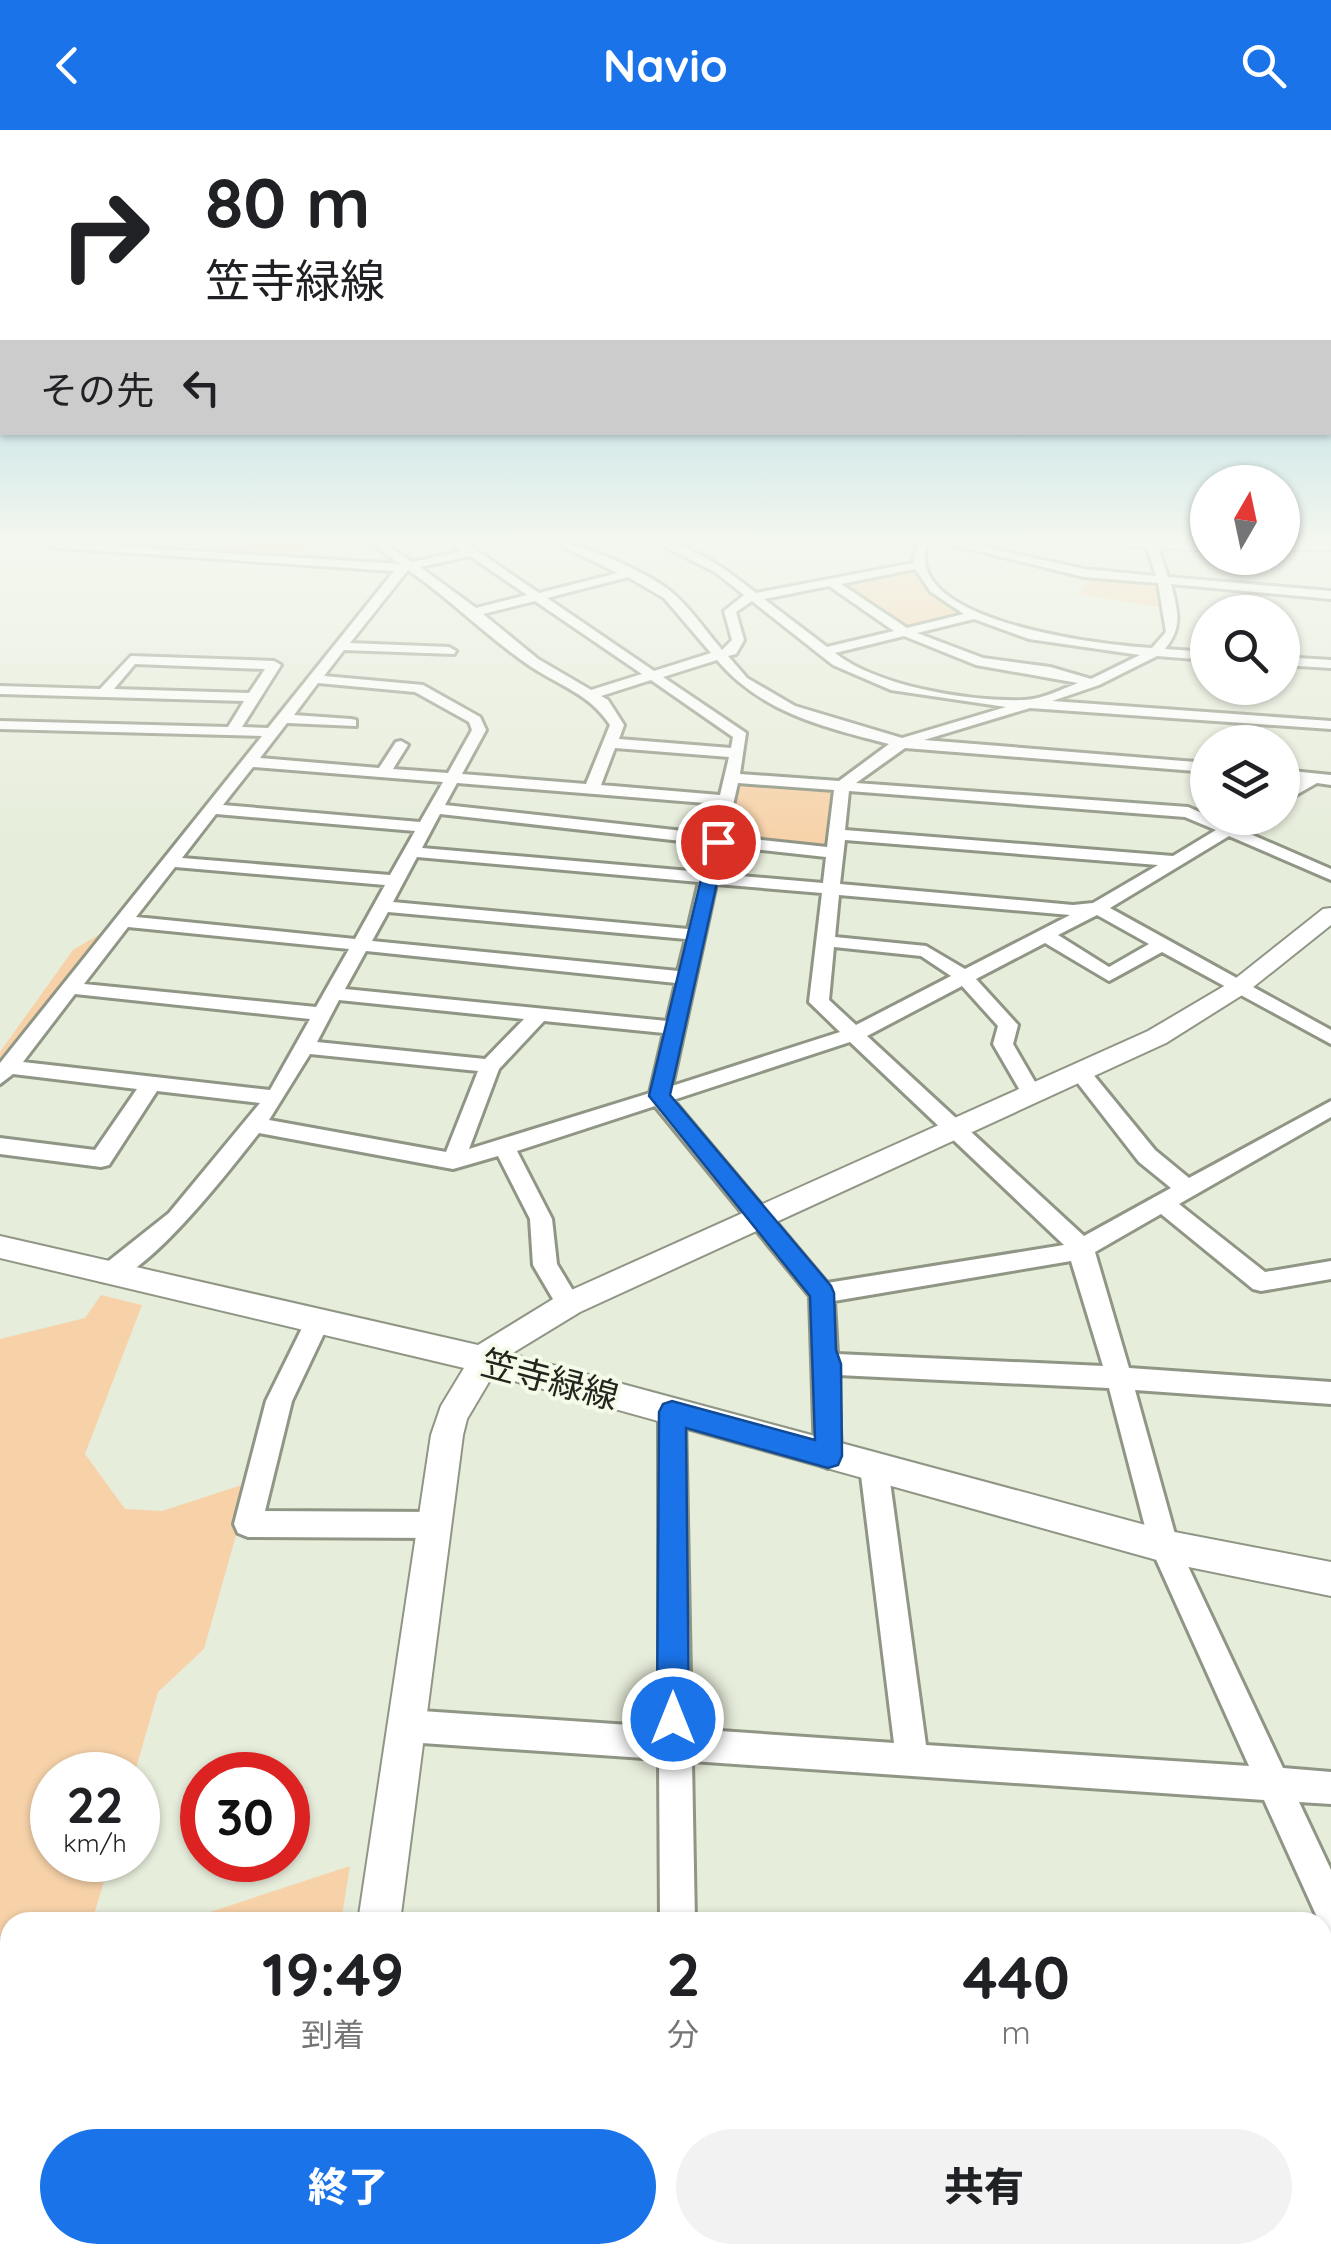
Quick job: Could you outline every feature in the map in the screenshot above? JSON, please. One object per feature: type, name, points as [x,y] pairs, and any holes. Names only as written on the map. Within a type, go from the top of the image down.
[{"type":"street","points":[[4,1072],[345,642]]},
{"type":"street","points":[[341,646],[406,642],[449,651]]},
{"type":"street","points":[[508,642],[533,662],[603,704],[618,726],[591,790]]},
{"type":"street","points":[[604,642],[741,736],[659,1096]]},
{"type":"street","points":[[707,642],[742,681],[790,709],[903,742],[1190,766]]},
{"type":"street","points":[[590,695],[720,657],[736,647],[738,642]]},
{"type":"street","points":[[811,642],[868,677],[943,697],[1331,725]]},
{"type":"street","points":[[824,652],[869,642]]},
{"type":"street","points":[[922,642],[980,662],[1089,683]]},
{"type":"street","points":[[1071,642],[1190,655]]},
{"type":"street","points":[[1164,642],[1158,652],[1128,670],[903,742],[842,787],[819,1002],[1082,1248],[1164,1546],[1331,1909]]},
{"type":"street","points":[[104,693],[131,660],[274,665],[232,731]]},
{"type":"street","points":[[1300,662],[1331,664]]},
{"type":"street","points":[[109,1274],[176,1219],[276,1098],[479,730],[475,720],[418,688],[314,680]]},
{"type":"street","points":[[0,690],[255,696]]},
{"type":"street","points":[[0,724],[232,731],[351,723]]},
{"type":"street","points":[[610,744],[736,753]]},
{"type":"street","points":[[384,772],[401,746]]},
{"type":"street","points":[[249,762],[726,800]]},
{"type":"street","points":[[732,778],[1190,813]]},
{"type":"street","points":[[1300,790],[1323,779]]},
{"type":"street","points":[[212,809],[647,830],[718,842],[1174,861]]},
{"type":"street","points":[[254,1126],[453,1161],[504,1146],[855,1034],[1097,908],[1219,835]]},
{"type":"street","points":[[1239,835],[1331,875]]},
{"type":"street","points":[[412,852],[1073,910],[1097,908],[1331,1038]]},
{"type":"street","points":[[170,862],[396,882]]},
{"type":"street","points":[[382,906],[697,935]]},
{"type":"street","points":[[380,1912],[450,1422],[486,1360],[506,1338],[569,1304],[1157,1038],[1238,987],[1331,914]]},
{"type":"street","points":[[123,922],[686,978]]},
{"type":"street","points":[[1045,935],[1109,974],[1162,944]]},
{"type":"street","points":[[824,941],[926,951],[963,976],[1008,1025],[1003,1044],[1032,1094]]},
{"type":"street","points":[[70,988],[323,1014]]},
{"type":"street","points":[[334,994],[674,1028]]},
{"type":"street","points":[[453,1161],[490,1066],[540,1014]]},
{"type":"street","points":[[304,1046],[490,1066]]},
{"type":"street","points":[[4,1072],[276,1098]]},
{"type":"street","points":[[1080,1072],[1147,1156],[1188,1189]]},
{"type":"street","points":[[0,1146],[101,1159],[152,1084]]},
{"type":"street","points":[[659,1096],[822,1293],[823,1350],[828,1364],[828,1456]]},
{"type":"street","points":[[822,1293],[1062,1255],[1082,1248],[1331,1108]]},
{"type":"street","points":[[504,1146],[541,1219],[545,1265],[569,1304]]},
{"type":"street","points":[[1163,1203],[1261,1282],[1331,1270]]},
{"type":"street","name":"笠寺緑線","points":[[0,1247],[486,1360],[1164,1546],[1331,1578]]},
{"type":"street","points":[[317,1323],[279,1400],[248,1524],[435,1525]]},
{"type":"street","points":[[828,1364],[1331,1393]]},
{"type":"street","points":[[672,1412],[677,1912]]},
{"type":"street","points":[[874,1467],[912,1758]]},
{"type":"street","points":[[407,1726],[1331,1788]]},
{"type":"shaded area","points":[[737,784],[835,792],[829,847],[724,839]]},
{"type":"shaded area","points":[[110,928],[0,1067],[0,1052],[73,950]]},
{"type":"shaded area","points":[[101,1295],[142,1305],[85,1454],[125,1509],[162,1511],[251,1482],[204,1649],[158,1692],[141,1752],[30,1752],[30,1882],[104,1882],[95,1912],[0,1912],[0,1339],[85,1318]]},
{"type":"shaded area","points":[[350,1866],[343,1912],[210,1912]]},
{"type":"route","points":[[673,1719],[672,1412],[828,1456],[828,1364],[823,1350],[822,1293],[659,1096],[718,842]]}]
